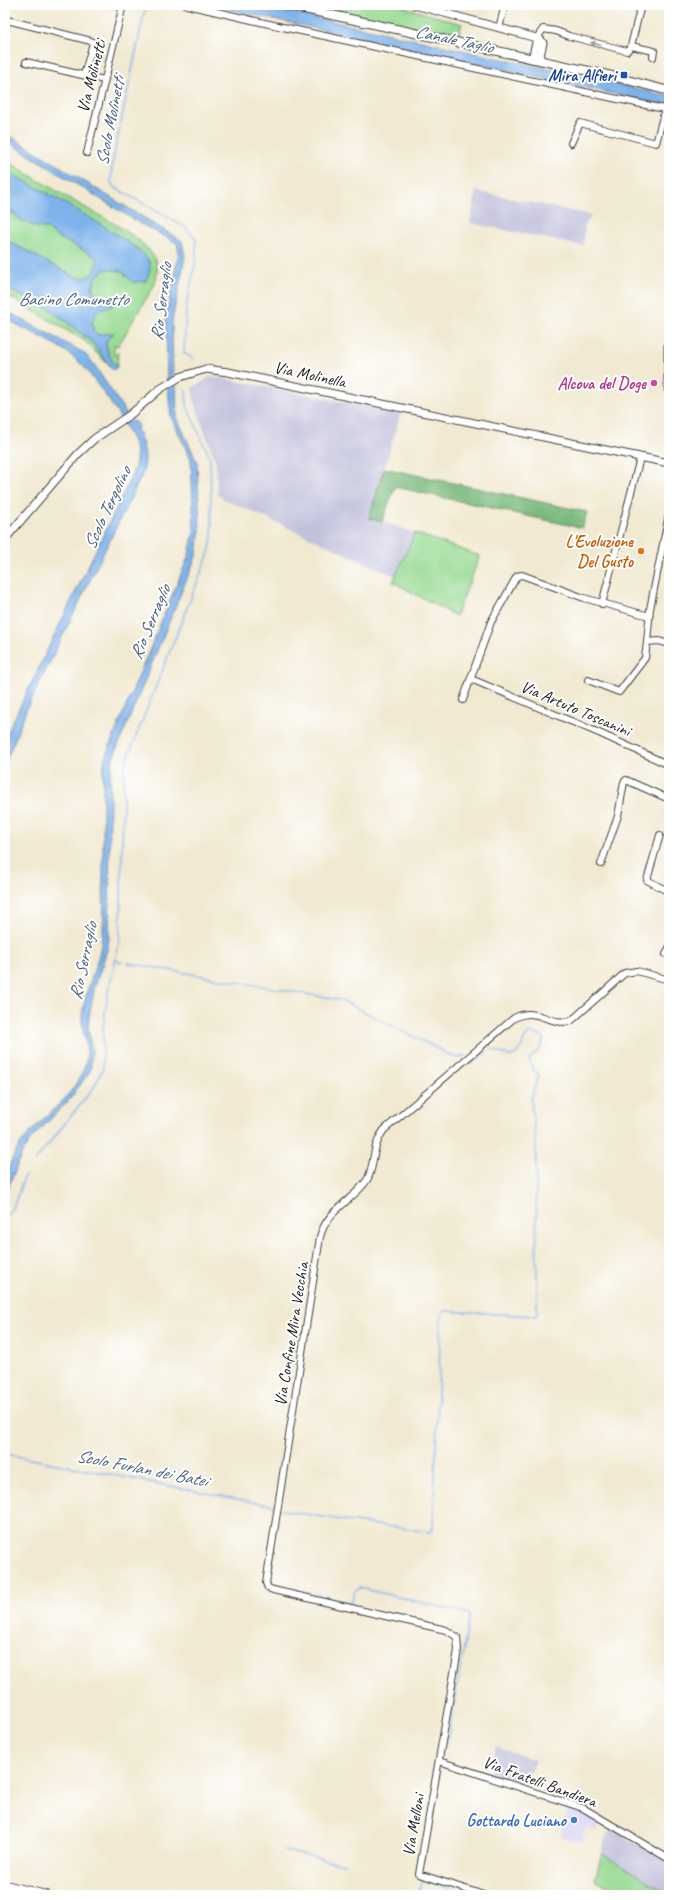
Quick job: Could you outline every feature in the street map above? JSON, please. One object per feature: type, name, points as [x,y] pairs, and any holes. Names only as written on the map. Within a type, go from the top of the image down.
[{"type":"main road","points":[[286,5],[535,59],[669,91]]},
{"type":"main road","points":[[669,346],[669,388]]},
{"type":"main road","points":[[5,1885],[46,1895]]},
{"type":"street","name":"Via Molinetti","points":[[87,153],[123,5]]},
{"type":"street","points":[[187,5],[667,110],[656,143],[580,123],[571,143]]},
{"type":"street","points":[[415,5],[440,8],[499,28],[537,38]]},
{"type":"street","points":[[499,28],[505,5]]},
{"type":"street","points":[[535,59],[537,38],[543,29],[626,51],[629,50],[642,5]]},
{"type":"street","points":[[7,20],[91,41],[93,43],[84,75]]},
{"type":"street","points":[[631,46],[654,51],[653,57]]},
{"type":"street","points":[[26,62],[81,76],[84,75],[104,80]]},
{"type":"street","name":"Via Molinella","points":[[5,539],[78,454],[94,439],[131,414],[160,389],[180,377],[201,370],[217,370],[669,463]]},
{"type":"street","points":[[602,604],[640,458]]},
{"type":"street","points":[[588,680],[619,692],[644,658],[649,616],[669,514]]},
{"type":"street","points":[[463,700],[491,622],[517,576],[522,575],[602,604],[649,616]]},
{"type":"street","points":[[647,642],[660,641],[669,644]]},
{"type":"street","name":"Via Artuto Toscanini","points":[[471,679],[599,733],[669,765]]},
{"type":"street","points":[[602,864],[618,816],[624,782],[626,780],[669,799]]},
{"type":"street","points":[[660,834],[647,880],[669,892]]},
{"type":"street","name":"Via Confine Mira Vecchia","points":[[439,1761],[458,1650],[457,1636],[446,1630],[273,1590],[268,1588],[266,1583],[322,1230],[327,1219],[366,1181],[374,1150],[380,1135],[387,1127],[402,1116],[514,1018],[533,1013],[557,1021],[571,1021],[620,976],[631,971],[669,980]]},
{"type":"street","name":"Via Fratelli Bandiera","points":[[439,1761],[583,1808],[669,1859]]},
{"type":"street","name":"Via Melloni","points":[[439,1761],[419,1874],[484,1895]]},
{"type":"shaded area","points":[[476,191],[591,215],[585,226],[583,246],[470,223]]},
{"type":"shaded area","points":[[211,376],[401,413],[369,517],[415,533],[397,577],[224,499],[217,494],[216,463],[195,405],[192,388]]},
{"type":"shaded area","points":[[496,1747],[535,1760],[526,1782],[522,1784],[490,1773]]},
{"type":"shaded area","points":[[569,1806],[582,1811],[601,1822],[595,1831],[586,1827],[582,1842],[560,1837]]},
{"type":"shaded area","points":[[611,1829],[669,1862],[669,1894],[602,1854],[605,1838]]},
{"type":"green space","points":[[304,5],[397,5],[462,24],[458,38]]},
{"type":"green space","points":[[5,160],[120,227],[140,241],[156,260],[157,274],[155,284],[118,346],[114,345],[114,356],[118,352],[117,367],[109,355],[106,341],[114,333],[98,335],[93,330],[92,321],[98,311],[113,305],[107,301],[96,298],[92,288],[96,277],[104,269],[121,271],[133,282],[143,281],[138,249],[5,170]]},
{"type":"green space","points":[[5,206],[21,220],[37,227],[47,228],[57,236],[95,256],[98,261],[93,273],[84,278],[75,277],[8,241],[5,244]]},
{"type":"green space","points":[[5,288],[51,310],[91,341],[113,370],[85,341],[5,294]]},
{"type":"green space","points":[[384,468],[587,512],[582,528],[395,487],[382,522],[369,518]]},
{"type":"green space","points":[[415,533],[480,556],[456,616],[393,582]]},
{"type":"green space","points":[[602,1854],[669,1895],[628,1895],[595,1880]]},
{"type":"water","points":[[209,5],[259,5],[669,96],[669,106]]},
{"type":"water","points":[[5,133],[182,241],[185,257],[172,321],[173,376],[176,385],[177,418],[197,462],[200,530],[197,554],[113,758],[110,776],[109,937],[108,947],[95,986],[89,1016],[88,1028],[92,1052],[90,1071],[70,1099],[30,1140],[22,1153],[5,1196],[8,1173],[15,1154],[25,1139],[64,1099],[76,1084],[87,1060],[82,1016],[86,996],[101,947],[103,929],[103,770],[105,757],[189,555],[194,531],[191,459],[171,417],[167,379],[166,316],[179,252],[177,243],[141,224],[5,140]]},
{"type":"water","name":"Bacino Comunetto","points":[[5,170],[106,228],[141,252],[149,261],[150,268],[146,281],[133,282],[121,271],[105,269],[96,277],[92,288],[96,298],[113,305],[98,311],[92,321],[93,330],[98,335],[114,333],[106,341],[109,355],[117,367],[113,370],[91,341],[51,310],[5,288],[5,244],[8,241],[75,277],[84,278],[91,275],[95,270],[98,261],[95,256],[56,236],[47,228],[37,227],[21,220],[5,206]]},
{"type":"water","points":[[5,310],[84,353],[93,363],[132,422],[135,422],[138,426],[137,429],[142,441],[145,463],[142,475],[27,708],[5,764],[5,741],[11,725],[130,480],[135,466],[136,452],[134,444],[122,421],[85,368],[58,346],[5,318]]},
{"type":"waterway","name":"Scolo Molinetti","points":[[146,5],[112,164],[111,182],[114,187],[185,227],[196,239],[196,260],[186,308],[184,353],[193,359]]},
{"type":"waterway","points":[[35,1161],[95,1086],[103,1068],[103,1029],[108,992],[120,940],[124,767],[210,550],[212,535],[210,458],[187,406],[186,390]]},
{"type":"waterway","points":[[116,961],[121,962]]},
{"type":"waterway","points":[[128,963],[341,1000],[454,1057],[460,1058],[465,1055]]},
{"type":"waterway","points":[[281,1510],[347,1521],[430,1532],[433,1529],[441,1315],[444,1311],[535,1316],[537,1314],[536,1145],[531,1098],[539,1075],[533,1070],[529,1059],[540,1049],[544,1038],[540,1035],[530,1033],[524,1039],[520,1050],[514,1055],[509,1056],[492,1049],[471,1063]]},
{"type":"waterway","points":[[5,1220],[14,1205],[25,1175]]},
{"type":"waterway","name":"Scolo Furlan dei Batei","points":[[5,1454],[274,1506]]},
{"type":"waterway","name":"Scolo Furlan dei Batei","points":[[274,1548],[271,1582],[275,1586],[351,1603],[355,1591],[360,1588],[470,1614],[447,1742]]},
{"type":"waterway","points":[[285,1851],[344,1864]]},
{"type":"waterway","name":"Scolo Furlan dei Batei","points":[[421,1879],[470,1895]]},
{"type":"waterway","points":[[417,1895],[423,1880]]},
{"type":"place","name":"Mira Alfieri","points":[[624,75]]},
{"type":"place","name":"Alcova del Doge","points":[[654,383]]},
{"type":"place","name":"L'Evoluzione Del Gusto","points":[[641,551]]},
{"type":"place","name":"Gottardo Luciano","points":[[574,1820]]},
{"type":"water label","name":"Canale Taglio","points":[[454,39]]},
{"type":"water label","name":"Rio Serraglio","points":[[161,302]]},
{"type":"water label","name":"Scolo Tergolino","points":[[107,508]]},
{"type":"water label","name":"Rio Serraglio","points":[[150,622]]},
{"type":"water label","name":"Rio Serraglio","points":[[83,961]]}]
